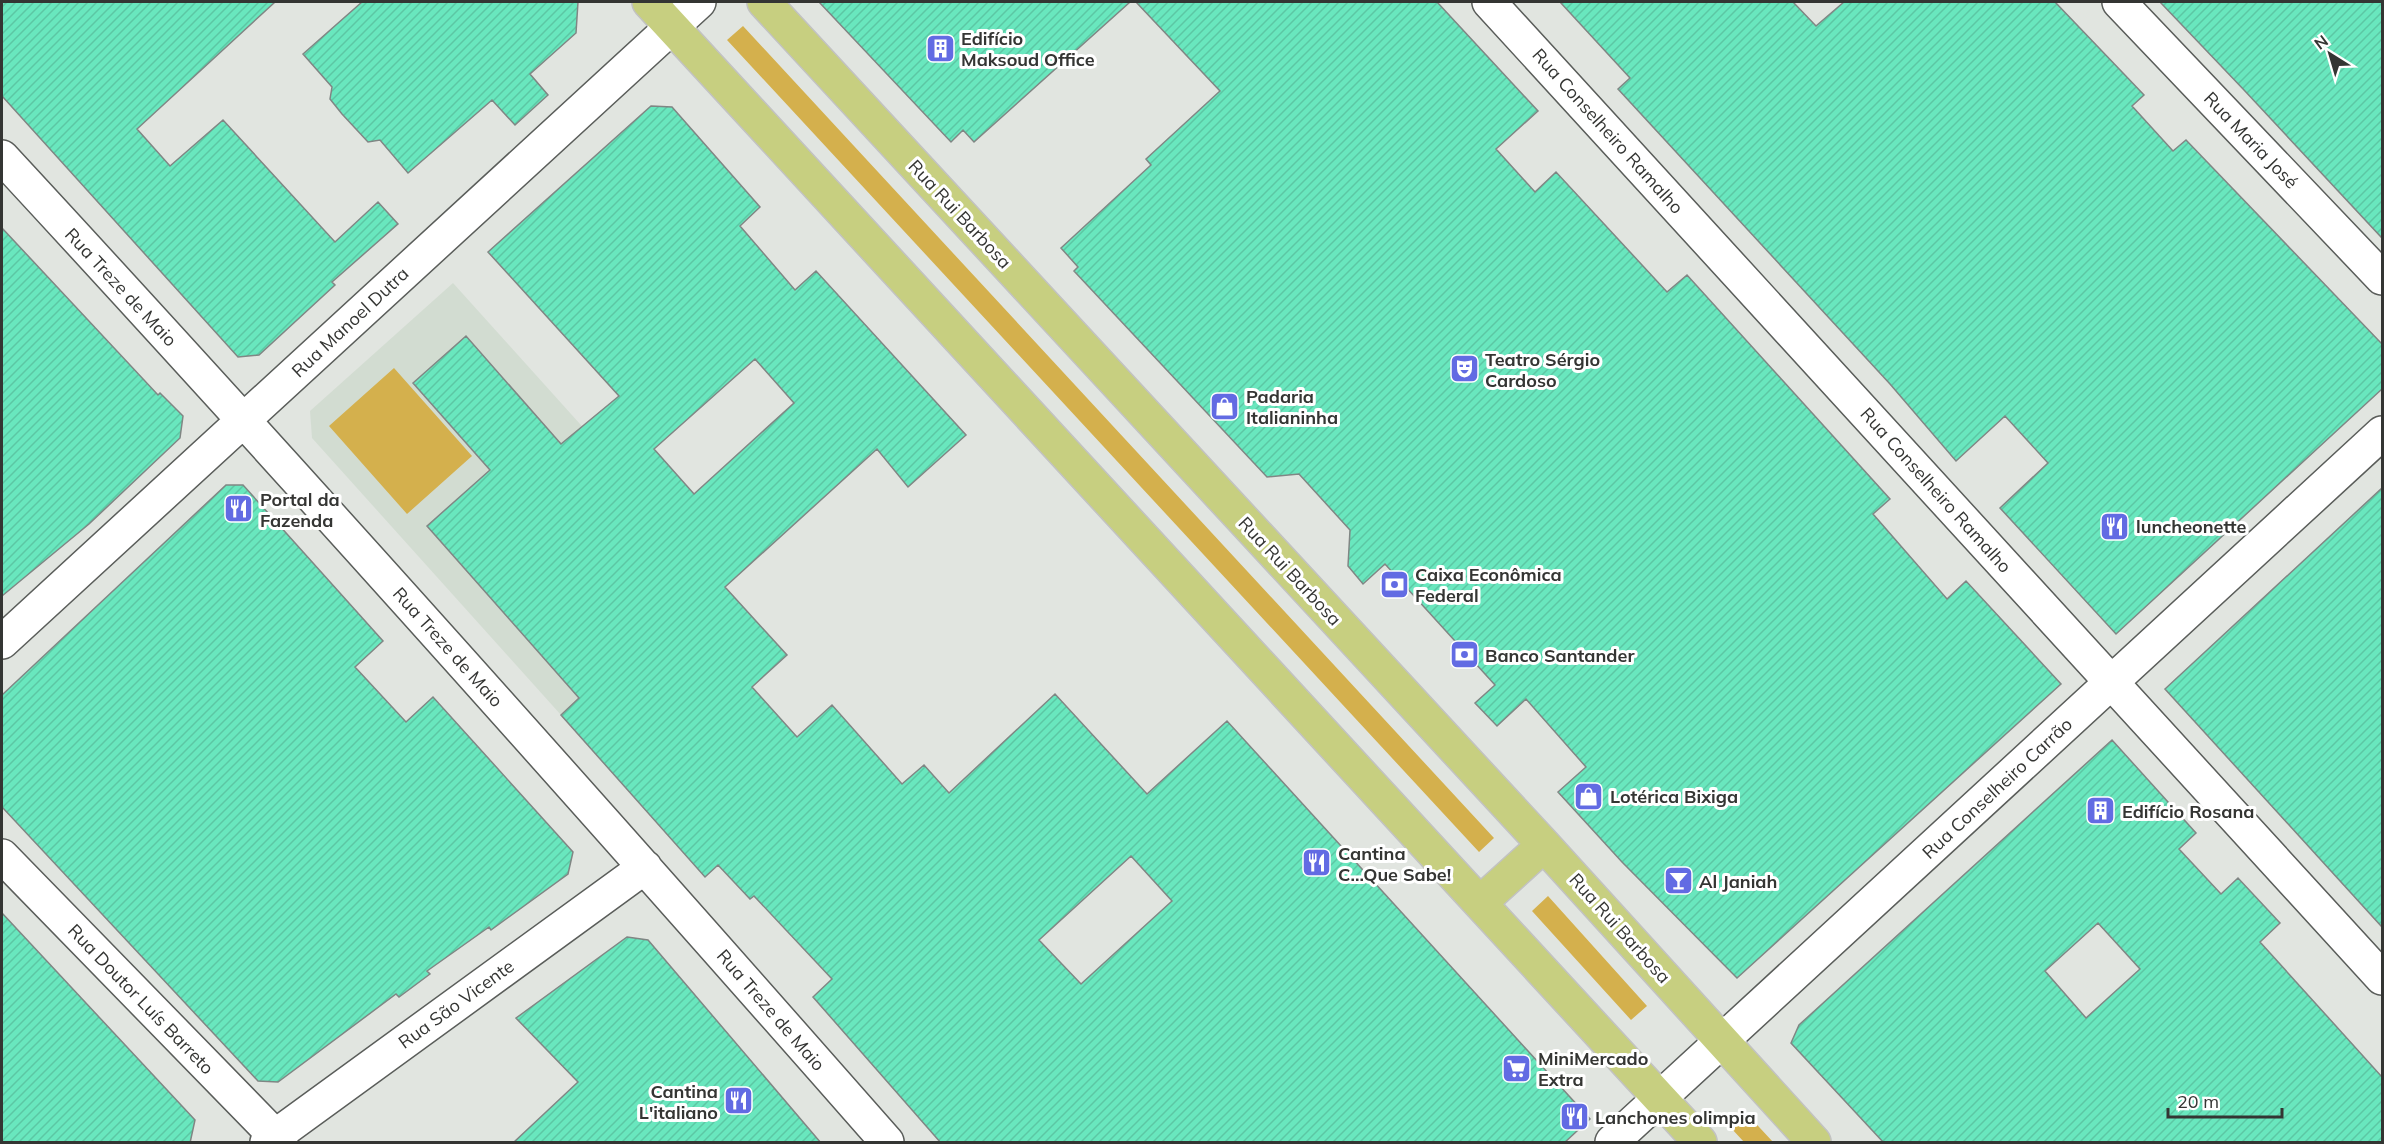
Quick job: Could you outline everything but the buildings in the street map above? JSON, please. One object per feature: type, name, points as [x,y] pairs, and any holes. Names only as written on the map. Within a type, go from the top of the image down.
[{"type":"main road","points":[[649,2],[1481,902],[1700,1143]]},
{"type":"main road","name":"Rua Rui Barbosa","points":[[764,2],[1544,845],[1814,1143]]},
{"type":"main road","points":[[1481,902],[1544,845]]},
{"type":"street","name":"Rua Manoel Dutra","points":[[2,642],[699,2]]},
{"type":"street","name":"Rua Conselheiro Ramalho","points":[[1489,2],[2382,978]]},
{"type":"street","name":"Rua Maria José","points":[[2119,2],[2382,278]]},
{"type":"street","name":"Rua Treze de Maio","points":[[2,157],[244,419],[645,867],[887,1143]]},
{"type":"street","name":"Rua Conselheiro Carrão","points":[[1612,1143],[2382,434]]},
{"type":"street","name":"Rua Doutor Luís Barreto","points":[[2,856],[274,1141]]},
{"type":"street","name":"Rua São Vicente","points":[[274,1141],[645,867]]},
{"type":"shaded area","points":[[743,26],[1494,838],[1479,852],[727,40]]},
{"type":"shaded area","points":[[453,283],[715,574],[561,715],[312,438],[310,411]]},
{"type":"shaded area","points":[[394,368],[472,456],[407,514],[329,426]]},
{"type":"shaded area","points":[[1548,896],[1647,1006],[1631,1020],[1532,911]]},
{"type":"shaded area","points":[[1747,1114],[1773,1142],[1744,1142],[1731,1128]]},
{"type":"place","name":"Edifício Maksoud Office","points":[[940,48]]},
{"type":"place","name":"Teatro Sérgio Cardoso","points":[[1464,369]]},
{"type":"place","name":"Padaria Italianinha","points":[[1225,406]]},
{"type":"place","name":"Portal da Fazenda","points":[[239,509]]},
{"type":"place","name":"luncheonette","points":[[2115,526]]},
{"type":"place","name":"Caixa Econômica Federal","points":[[1394,584]]},
{"type":"place","name":"Banco Santander","points":[[1464,655]]},
{"type":"place","name":"Lotérica Bixiga","points":[[1589,796]]},
{"type":"place","name":"Edifício Rosana","points":[[2101,811]]},
{"type":"place","name":"Cantina C...Que Sabe!","points":[[1317,863]]},
{"type":"place","name":"Al Janiah","points":[[1678,881]]},
{"type":"place","name":"MiniMercado Extra","points":[[1517,1068]]},
{"type":"place","name":"Cantina L'italiano","points":[[739,1101]]},
{"type":"place","name":"Lanchones olimpia","points":[[1574,1117]]}]
